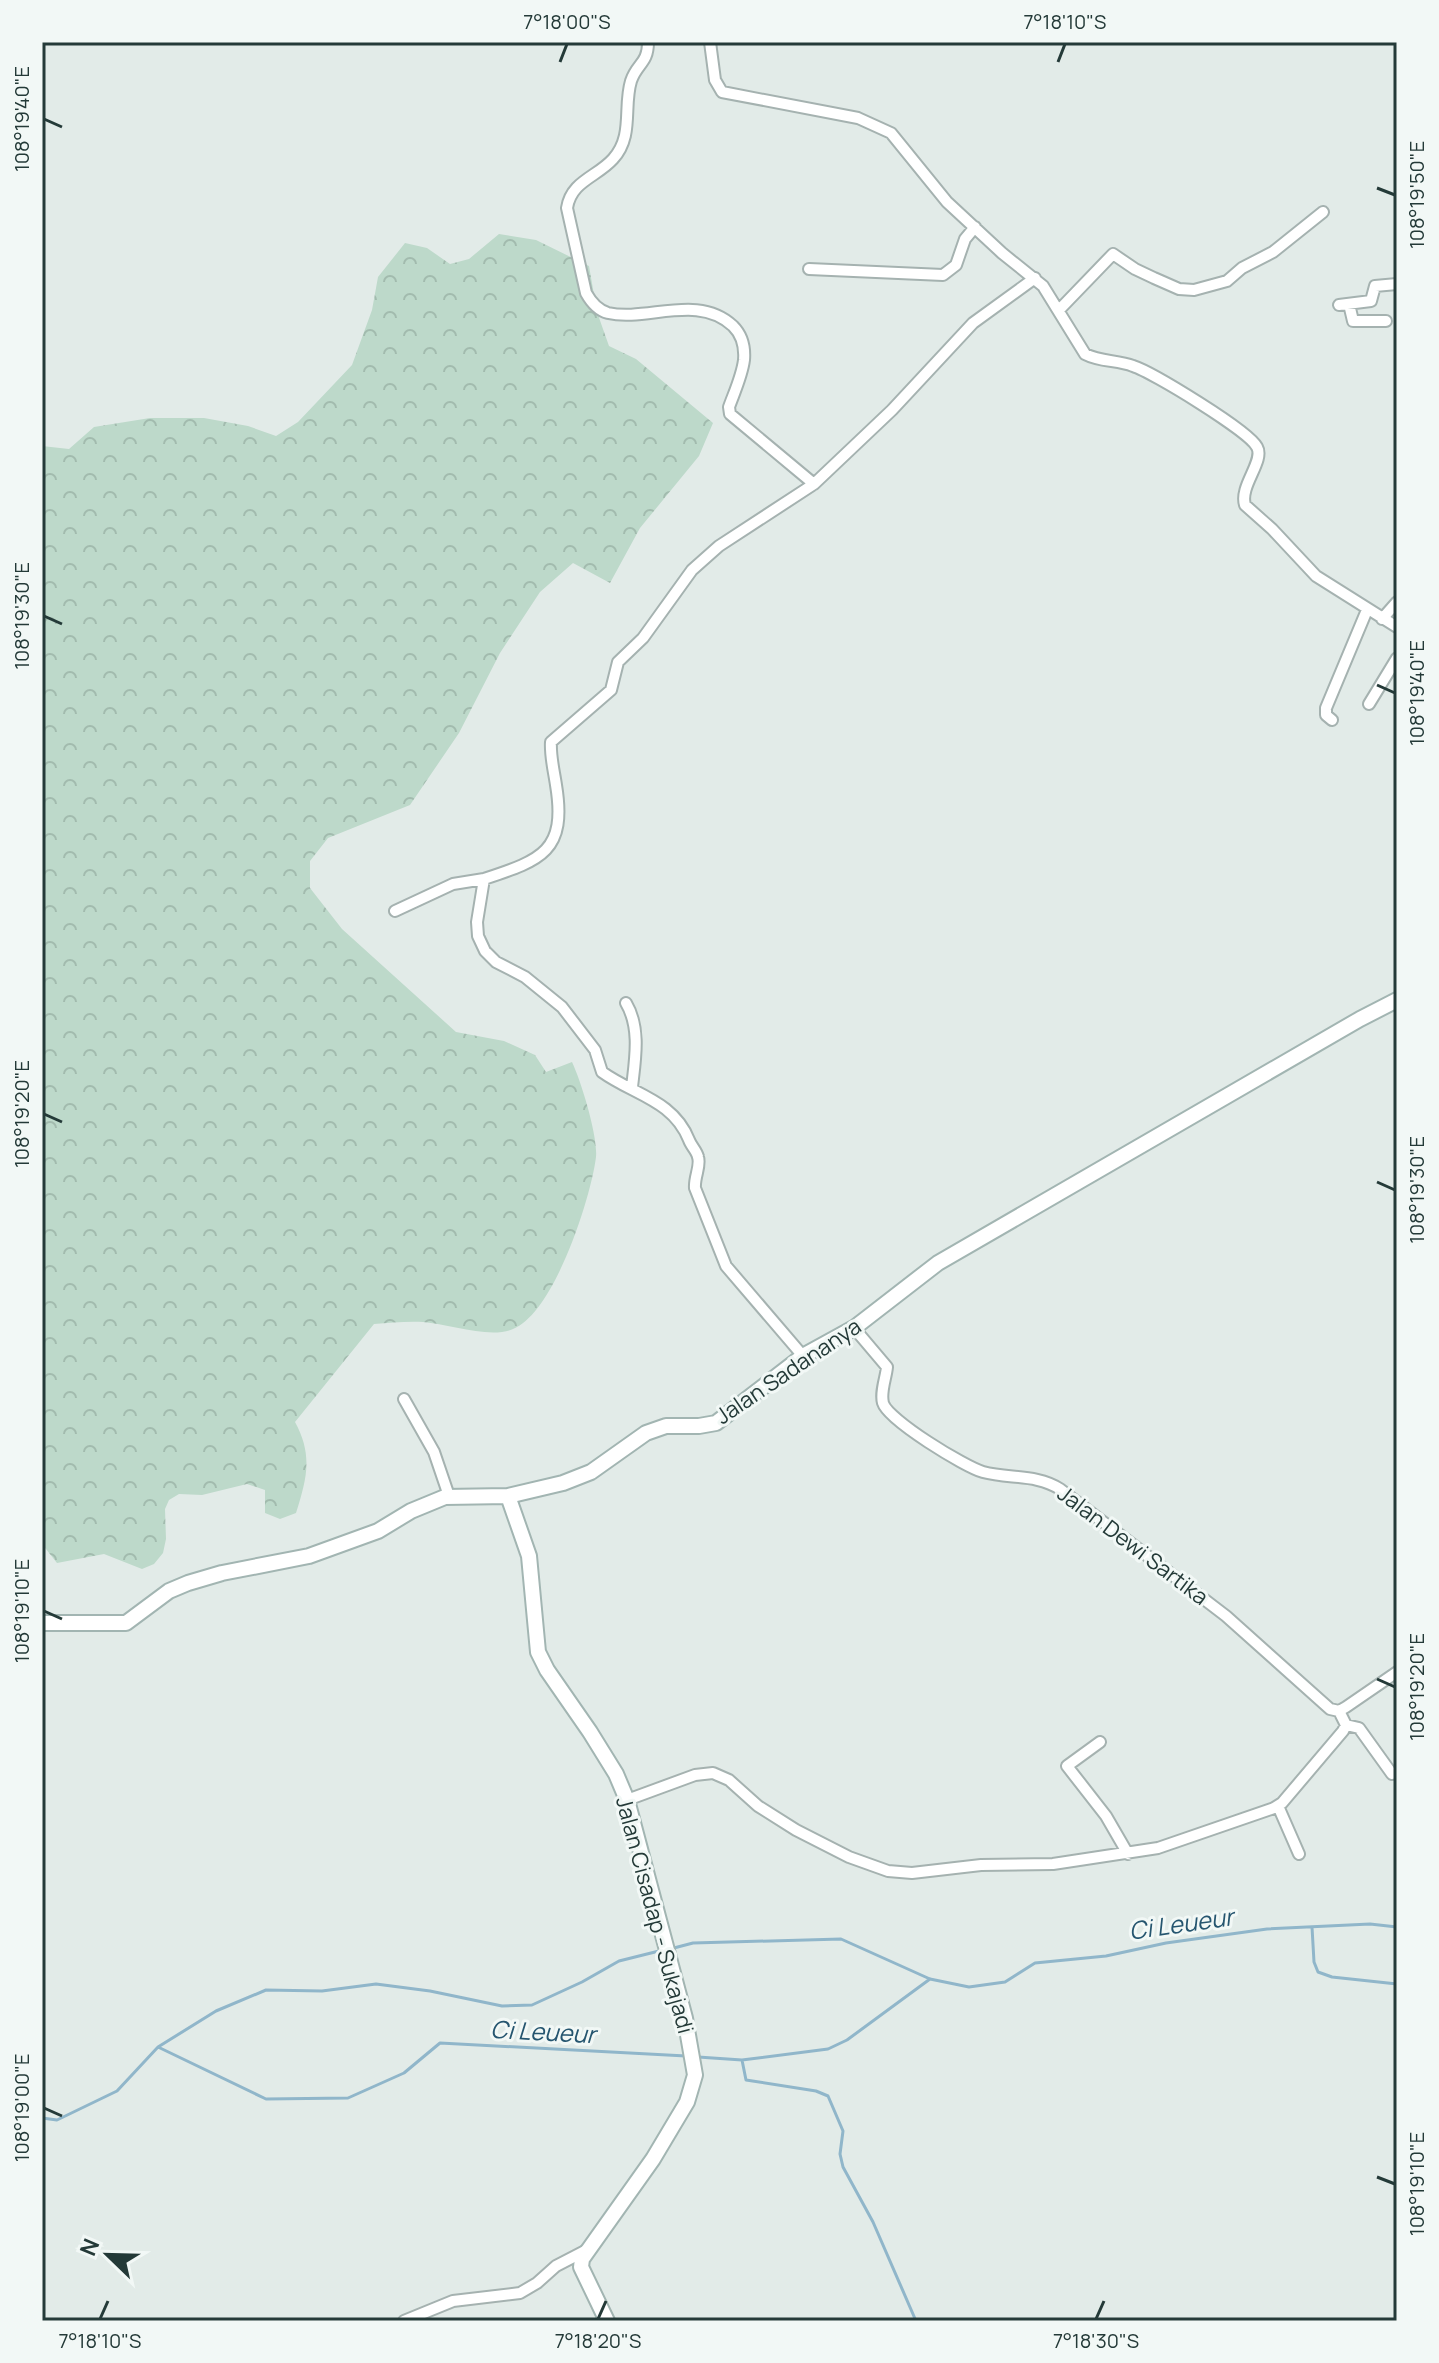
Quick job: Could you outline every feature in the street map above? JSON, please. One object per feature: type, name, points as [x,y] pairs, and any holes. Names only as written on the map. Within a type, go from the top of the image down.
[{"type":"street","points":[[648,42],[647,58],[631,82],[623,143],[613,160],[575,188],[568,199],[567,208],[586,293],[591,302],[605,312],[689,310],[708,312],[728,322],[741,337],[744,359],[729,407],[730,414],[814,484]]},
{"type":"street","points":[[710,42],[715,80],[722,92],[858,118],[891,133],[947,202],[1002,253],[1035,278],[1059,310],[1085,354],[1136,367],[1210,411],[1254,442],[1258,454],[1244,492],[1245,505],[1316,576],[1397,627]]},
{"type":"street","points":[[1059,310],[1109,257],[1116,254],[1135,269],[1179,289],[1194,290],[1227,281],[1242,268],[1273,252],[1323,212]]},
{"type":"street","points":[[809,269],[943,275],[956,265],[965,239],[975,227]]},
{"type":"street","points":[[395,911],[453,884],[484,879],[515,868],[536,858],[552,845],[560,813],[552,740],[611,690],[618,662],[643,638],[692,570],[719,546],[814,484],[892,410],[973,323],[1035,278]]},
{"type":"street","points":[[1386,321],[1353,321],[1344,305],[1371,301],[1375,286],[1397,284]]},
{"type":"street","points":[[1382,619],[1397,602]]},
{"type":"street","points":[[1332,720],[1326,715],[1326,708],[1367,610]]},
{"type":"street","points":[[1369,704],[1397,658]]},
{"type":"street","points":[[484,879],[477,922],[478,936],[485,951],[496,962],[525,977],[562,1007],[595,1050],[602,1072],[632,1087],[683,1124],[699,1158],[695,1188],[722,1259],[803,1356]]},
{"type":"street","name":"Jalan Sadananya","points":[[42,1623],[126,1623],[169,1591],[188,1583],[309,1556],[378,1531],[411,1511],[449,1496],[508,1496],[563,1483],[591,1472],[636,1438],[656,1429],[716,1423],[803,1356],[854,1328],[938,1263],[1397,1000]]},
{"type":"street","points":[[626,1003],[632,1013],[636,1040],[632,1087]]},
{"type":"street","name":"Jalan Dewi Sartika","points":[[854,1328],[887,1367],[883,1398],[886,1409],[913,1432],[977,1470],[1038,1479],[1060,1489],[1226,1616],[1330,1709],[1339,1711]]},
{"type":"street","points":[[404,1399],[434,1452],[449,1496]]},
{"type":"street","name":"Jalan Cisadap - Sukajadi","points":[[508,1496],[531,1566],[536,1638],[542,1661],[616,1774],[627,1800],[689,2035],[695,2075],[687,2102],[653,2159],[585,2251]]},
{"type":"street","points":[[1346,1725],[1339,1711],[1397,1672]]},
{"type":"street","points":[[1346,1725],[1359,1728],[1392,1774]]},
{"type":"street","points":[[627,1800],[695,1775],[720,1775],[758,1806],[796,1830],[849,1857],[888,1871],[912,1873],[981,1865],[1053,1864],[1158,1848],[1278,1806],[1346,1725]]},
{"type":"street","points":[[1100,1742],[1067,1766],[1106,1816],[1128,1854]]},
{"type":"street","points":[[1278,1806],[1299,1854]]},
{"type":"street","points":[[404,2321],[453,2301],[520,2293],[556,2266],[585,2251]]},
{"type":"street","points":[[585,2251],[581,2267],[607,2321]]},
{"type":"green space","points":[[499,234],[536,240],[589,266],[597,312],[609,346],[636,359],[713,423],[699,456],[640,528],[610,583],[573,563],[540,592],[500,653],[459,733],[410,805],[328,838],[310,861],[310,888],[342,929],[456,1032],[504,1041],[535,1055],[546,1072],[572,1062],[588,1109],[596,1148],[587,1199],[568,1252],[543,1301],[528,1319],[513,1329],[493,1332],[423,1322],[374,1324],[295,1422],[306,1456],[303,1489],[296,1513],[280,1519],[265,1513],[265,1490],[247,1484],[202,1495],[179,1494],[169,1500],[165,1509],[166,1539],[163,1553],[154,1564],[142,1569],[104,1554],[57,1563],[42,1544],[42,446],[69,449],[94,427],[150,418],[204,418],[248,426],[276,436],[298,422],[352,365],[372,310],[378,277],[405,243],[427,248],[450,264],[469,259]]},
{"type":"waterway","name":"Ci Leueur","points":[[670,1949],[693,1943],[841,1939],[930,1979],[969,1987],[1005,1982],[1035,1963],[1106,1956],[1166,1943],[1267,1929],[1370,1924],[1397,1927]]},
{"type":"waterway","points":[[1312,1927],[1314,1962],[1318,1972],[1332,1977],[1397,1984]]},
{"type":"waterway","name":"Ci Leueur","points":[[42,2118],[57,2120],[117,2091],[158,2047],[216,2011],[266,1990],[322,1991],[376,1984],[502,2006],[532,2005],[619,1961],[663,1950]]},
{"type":"waterway","name":"Ci Leueur","points":[[698,2057],[742,2060],[828,2049],[847,2040],[930,1979]]},
{"type":"waterway","name":"Ci Leueur","points":[[158,2047],[266,2099],[348,2098],[404,2073],[440,2043],[686,2056]]},
{"type":"waterway","points":[[742,2060],[746,2080],[816,2091],[828,2096],[843,2131],[840,2154],[843,2167],[873,2222],[916,2321]]}]
